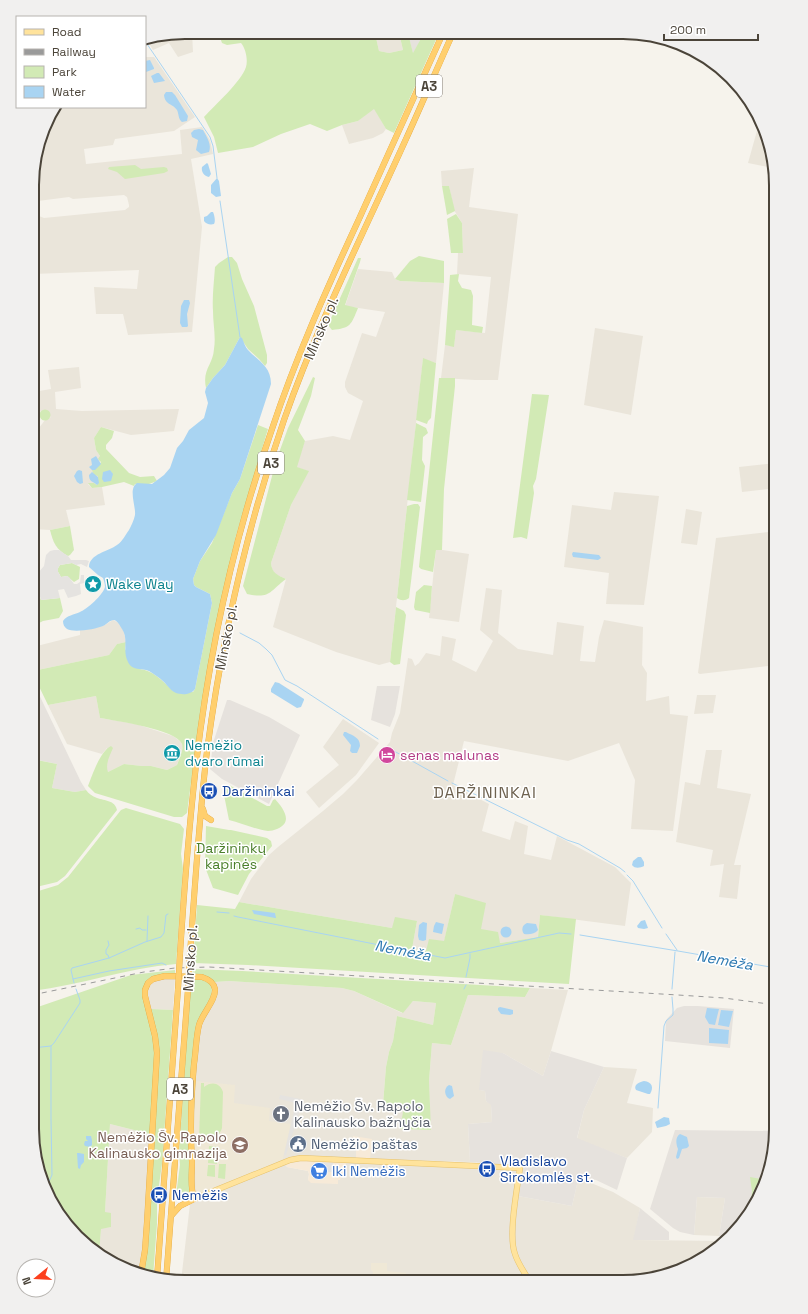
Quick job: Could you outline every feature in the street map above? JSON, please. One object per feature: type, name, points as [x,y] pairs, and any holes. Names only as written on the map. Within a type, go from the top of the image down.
[{"type":"highway","name":"Minsko pl.","points":[[157,1272],[180,954],[196,764],[205,702],[229,578],[251,494],[276,417],[308,333],[440,39]]},
{"type":"highway","name":"Minsko pl.","points":[[167,1274],[199,829],[212,718],[234,597],[255,516],[276,446],[305,365],[332,301],[450,39]]},
{"type":"highway","points":[[199,829],[204,823],[211,820],[205,816],[202,806]]},
{"type":"highway","points":[[142,1268],[147,1222],[157,1053],[155,1036],[146,996],[146,986],[150,980],[160,977],[202,977],[206,978],[212,983],[215,988],[214,996],[202,1016],[199,1025],[195,1062],[190,1120],[192,1186],[194,1199],[185,1202],[177,1208],[171,1216]]},
{"type":"highway","points":[[173,1192],[177,1199],[185,1202]]},
{"type":"main road","points":[[194,1199],[290,1160],[301,1158],[520,1168],[513,1228],[513,1248],[516,1259],[526,1275]]},
{"type":"shaded area","points":[[175,39],[192,39],[193,52],[178,57],[169,43],[153,50],[149,44]]},
{"type":"shaded area","points":[[376,39],[400,39],[403,50],[389,53],[379,51]]},
{"type":"shaded area","points":[[409,39],[421,39],[413,54]]},
{"type":"shaded area","points":[[146,57],[154,57],[195,117],[174,131],[115,139],[113,145],[84,149],[86,164],[182,154],[180,130],[202,127],[210,140],[213,154],[191,159],[202,227],[192,332],[128,335],[123,314],[96,314],[94,287],[137,289],[139,270],[39,274],[39,216],[44,218],[125,210],[129,207],[129,205],[127,197],[124,195],[73,199],[69,197],[39,201],[39,175],[44,147],[50,129],[62,108],[146,108]]},
{"type":"shaded area","points":[[374,108],[386,129],[383,133],[373,138],[349,144],[342,125],[358,121]]},
{"type":"shaded area","points":[[758,128],[764,147],[768,167],[748,163]]},
{"type":"shaded area","points":[[474,168],[469,207],[518,214],[498,380],[441,378],[445,345],[454,346],[456,330],[485,333],[491,277],[457,274],[458,253],[463,253],[462,223],[454,210],[449,186],[442,186],[441,171]]},
{"type":"shaded area","points":[[358,269],[392,272],[395,279],[400,281],[444,283],[436,363],[423,359],[390,662],[379,665],[336,652],[273,627],[286,579],[275,574],[271,563],[291,505],[308,471],[296,467],[305,441],[333,436],[350,440],[363,401],[348,393],[345,387],[345,382],[362,333],[376,337],[385,312],[345,306]]},
{"type":"shaded area","points":[[595,328],[643,336],[631,415],[584,405]]},
{"type":"shaded area","points":[[79,367],[81,388],[55,392],[56,409],[82,411],[179,409],[174,431],[131,435],[101,427],[94,438],[96,450],[100,456],[99,483],[88,484],[92,488],[102,487],[105,505],[66,510],[70,526],[50,530],[39,529],[39,428],[45,420],[51,417],[41,411],[39,413],[39,391],[51,389],[48,370]]},
{"type":"shaded area","points":[[769,464],[769,489],[742,492],[739,467]]},
{"type":"shaded area","points":[[614,492],[659,496],[644,605],[606,604],[609,573],[564,567],[572,505],[611,510]]},
{"type":"shaded area","points":[[686,509],[702,512],[697,545],[681,543]]},
{"type":"shaded area","points":[[769,532],[769,666],[698,673],[716,538]]},
{"type":"shaded area","points":[[436,549],[469,554],[459,622],[429,618]]},
{"type":"shaded area","points":[[59,550],[71,560],[89,561],[87,567],[81,564],[76,565],[72,563],[60,565],[58,568],[58,572],[61,577],[69,577],[74,584],[80,582],[81,575],[84,575],[84,583],[80,584],[81,594],[68,598],[64,589],[58,590],[60,598],[41,600],[39,593],[39,572],[44,566],[46,555],[50,551]]},
{"type":"shaded area","points":[[486,588],[502,590],[498,633],[518,649],[553,655],[557,622],[584,626],[580,661],[595,662],[599,637],[604,620],[643,627],[642,665],[647,673],[646,701],[669,696],[670,714],[688,716],[673,831],[631,829],[635,780],[619,743],[568,761],[464,741],[453,785],[489,804],[482,831],[510,840],[515,821],[528,826],[524,854],[551,860],[557,836],[615,867],[631,883],[625,926],[540,915],[538,937],[500,943],[481,929],[455,894],[444,942],[427,951],[412,949],[417,921],[392,928],[239,902],[251,879],[269,855],[343,794],[390,742],[400,713],[408,658],[412,659],[415,666],[426,653],[440,656],[442,636],[456,639],[452,660],[476,672],[493,641],[480,630]]},
{"type":"shaded area","points":[[113,620],[119,623],[124,632],[126,642],[117,644],[109,655],[39,670],[39,645],[80,635],[80,630],[103,626]]},
{"type":"shaded area","points":[[377,686],[400,686],[395,714],[390,727],[371,720]]},
{"type":"shaded area","points":[[39,694],[86,790],[75,792],[52,788],[57,764],[39,760]]},
{"type":"shaded area","points":[[697,695],[716,695],[713,713],[694,714]]},
{"type":"shaded area","points":[[96,696],[100,718],[136,724],[173,736],[181,742],[183,746],[177,765],[167,770],[151,766],[124,764],[108,772],[106,770],[107,748],[102,754],[67,744],[48,705]]},
{"type":"shaded area","points":[[227,700],[269,717],[300,735],[269,804],[222,779],[210,769],[213,743]]},
{"type":"shaded area","points":[[343,719],[379,743],[356,775],[319,808],[306,792],[339,765],[323,747]]},
{"type":"shaded area","points":[[706,750],[722,750],[717,788],[751,794],[734,865],[741,865],[737,899],[719,897],[724,864],[710,866],[713,850],[676,842],[685,782],[700,785]]},
{"type":"shaded area","points":[[175,978],[173,1010],[151,1009],[147,993],[151,984],[160,979]]},
{"type":"shaded area","points":[[229,981],[342,988],[354,991],[402,1013],[413,1001],[436,1003],[433,1025],[397,1016],[393,1041],[386,1067],[383,1103],[388,1105],[404,1106],[401,1129],[430,1130],[429,1081],[432,1043],[451,1045],[468,995],[525,997],[530,988],[568,990],[543,1076],[503,1053],[480,1090],[485,1091],[486,1101],[491,1104],[492,1122],[468,1124],[470,1162],[370,1159],[353,1136],[352,1146],[356,1147],[356,1158],[301,1156],[199,1194],[196,1193],[195,1190],[192,1128],[200,1029],[217,989],[215,982]]},
{"type":"shaded area","points":[[684,1006],[734,1009],[730,1048],[665,1041],[666,1020],[677,1008]]},
{"type":"shaded area","points":[[483,1050],[503,1053],[543,1076],[551,1051],[604,1067],[584,1110],[577,1138],[627,1158],[617,1190],[596,1180],[579,1176],[572,1206],[518,1196],[521,1166],[470,1162],[468,1124],[492,1122],[491,1105],[486,1101],[485,1091],[479,1090]]},
{"type":"shaded area","points":[[604,1067],[637,1069],[627,1103],[653,1108],[652,1132],[627,1158],[577,1139],[584,1110]]},
{"type":"shaded area","name":"Nemėžio Šv. Rapolo Kalinausko gimnazija","points":[[196,1081],[235,1085],[234,1103],[270,1108],[269,1121],[291,1124],[282,1162],[203,1193],[198,1193],[196,1190],[193,1128]]},
{"type":"shaded area","points":[[280,1095],[301,1099],[300,1104],[279,1099]]},
{"type":"shaded area","points":[[295,1106],[301,1107],[286,1155],[284,1155]]},
{"type":"shaded area","points":[[110,1124],[150,1134],[145,1225],[140,1267],[120,1260],[100,1247],[101,1228],[111,1227],[105,1212]]},
{"type":"shaded area","points":[[675,1130],[769,1131],[768,1148],[764,1167],[754,1194],[739,1218],[722,1236],[719,1236],[725,1198],[697,1197],[694,1235],[680,1232],[673,1228],[650,1209]]},
{"type":"shaded area","points":[[353,1136],[372,1139],[370,1159],[356,1158],[356,1147],[352,1146]]},
{"type":"shaded area","points":[[297,1160],[346,1162],[345,1177],[341,1177],[340,1180],[338,1180],[338,1184],[311,1183],[308,1180],[308,1171],[287,1167],[285,1164]]},
{"type":"shaded area","points":[[316,1162],[333,1163],[333,1172],[327,1172],[327,1166],[315,1165]]},
{"type":"shaded area","points":[[346,1162],[515,1169],[517,1174],[511,1244],[524,1275],[182,1275],[190,1204],[285,1164],[287,1167],[308,1171],[308,1180],[338,1184],[338,1180]]},
{"type":"shaded area","points":[[578,1180],[591,1183],[613,1192],[640,1208],[634,1240],[717,1241],[688,1260],[679,1264],[642,1274],[527,1275],[518,1258],[514,1237],[518,1196],[572,1206]]},
{"type":"shaded area","points":[[697,1197],[725,1198],[719,1236],[694,1235]]},
{"type":"shaded area","points":[[640,1208],[669,1232],[669,1240],[633,1240]]},
{"type":"shaded area","points":[[371,1263],[387,1263],[387,1271],[406,1273],[406,1275],[373,1275],[373,1272],[371,1270]]},
{"type":"green space","points":[[221,39],[376,39],[379,51],[389,53],[403,50],[400,39],[410,39],[413,53],[421,39],[436,39],[394,133],[386,129],[374,109],[358,121],[327,131],[310,124],[281,134],[253,147],[218,153],[214,137],[204,117],[239,79],[246,67],[247,61],[243,45],[241,43],[227,45],[222,43]]},
{"type":"green space","points":[[135,165],[141,169],[164,167],[167,168],[168,171],[164,173],[125,179],[117,172],[108,169],[109,167]]},
{"type":"green space","points":[[442,186],[449,186],[455,211],[447,215]]},
{"type":"green space","points":[[456,214],[462,223],[463,253],[451,253],[447,219]]},
{"type":"green space","points":[[419,256],[444,261],[444,283],[400,281],[395,279],[410,261]]},
{"type":"green space","points":[[228,257],[232,257],[237,263],[242,279],[254,306],[267,355],[267,363],[265,366],[248,349],[240,337],[225,365],[206,388],[205,376],[212,359],[215,344],[213,300],[215,267]]},
{"type":"green space","points":[[358,258],[361,258],[345,305],[358,308],[350,325],[332,330],[328,325]]},
{"type":"green space","points":[[459,274],[458,281],[462,288],[471,290],[473,296],[472,325],[483,327],[482,333],[456,330],[454,347],[445,345],[450,275]]},
{"type":"green space","points":[[423,358],[436,363],[431,418],[427,424],[416,420]]},
{"type":"green space","points":[[313,377],[315,378],[311,396],[298,430],[305,441],[297,467],[309,471],[291,505],[271,563],[272,569],[286,579],[265,595],[260,596],[247,594],[243,586],[276,461],[288,428]]},
{"type":"green space","points":[[439,378],[455,378],[455,386],[444,489],[442,550],[436,550],[433,572],[421,569],[419,567]]},
{"type":"green space","points":[[532,394],[549,395],[536,479],[533,486],[534,493],[527,539],[521,537],[513,538]]},
{"type":"green space","points":[[43,410],[47,410],[49,411],[49,419],[43,420],[40,417],[40,413]]},
{"type":"green space","points":[[416,423],[426,428],[428,433],[423,437],[422,460],[425,466],[421,502],[407,500]]},
{"type":"green space","points":[[258,425],[268,429],[236,536],[214,633],[201,707],[187,813],[182,817],[174,817],[95,793],[88,786],[100,758],[111,746],[113,748],[107,763],[108,772],[124,764],[151,766],[167,770],[177,765],[182,752],[182,744],[169,734],[157,730],[144,726],[100,718],[96,696],[48,705],[39,686],[39,670],[109,655],[117,644],[126,642],[125,649],[139,669],[149,671],[162,680],[173,691],[193,692],[195,689],[212,603],[210,594],[196,587],[193,579],[200,561],[212,543],[232,493],[240,479]]},
{"type":"green space","points":[[101,427],[114,431],[112,438],[106,445],[106,449],[129,473],[140,477],[154,476],[157,481],[149,484],[135,484],[134,486],[124,482],[92,488],[88,483],[94,483],[97,485],[98,476],[94,475],[92,470],[101,462],[98,459],[100,456],[96,450],[94,438]]},
{"type":"green space","points":[[418,504],[420,507],[409,598],[402,600],[397,598],[407,506]]},
{"type":"green space","points":[[70,526],[74,550],[68,556],[56,545],[50,530]]},
{"type":"green space","points":[[72,563],[80,567],[79,579],[74,582],[67,576],[61,577],[57,570],[60,565]]},
{"type":"green space","points":[[424,585],[432,586],[430,613],[415,610],[414,607],[416,592]]},
{"type":"green space","points":[[39,595],[41,600],[60,598],[63,611],[59,618],[39,623]]},
{"type":"green space","points":[[396,607],[404,611],[406,615],[400,664],[394,665],[390,662]]},
{"type":"green space","points":[[39,760],[57,764],[52,788],[75,792],[86,790],[89,794],[97,798],[114,804],[117,810],[65,876],[57,882],[39,886]]},
{"type":"green space","points":[[229,785],[267,806],[270,806],[275,799],[284,811],[286,819],[285,823],[277,829],[268,831],[229,820],[223,789]]},
{"type":"green space","points":[[126,808],[180,824],[184,829],[181,854],[183,869],[176,964],[140,969],[39,990],[39,891],[58,885],[68,877],[121,810]]},
{"type":"green space","name":"Daržininkų kapinės","points":[[206,826],[267,838],[271,841],[272,846],[249,874],[238,895],[213,888],[205,867]]},
{"type":"green space","points":[[455,894],[486,903],[481,929],[498,932],[500,943],[538,937],[540,915],[576,919],[569,984],[193,963],[197,905],[235,909],[239,902],[392,928],[395,917],[417,921],[412,949],[426,951],[429,939],[444,941]]},
{"type":"green space","points":[[193,969],[530,988],[525,997],[468,995],[451,1045],[432,1043],[429,1081],[431,1130],[400,1129],[404,1106],[383,1104],[386,1067],[393,1041],[397,1016],[433,1025],[436,1003],[413,1001],[403,1013],[354,991],[342,988],[229,981],[215,982],[211,979],[192,975]]},
{"type":"green space","points":[[175,970],[175,975],[161,975],[144,986],[155,1050],[150,1134],[110,1124],[105,1212],[111,1213],[111,1227],[101,1229],[100,1247],[89,1239],[69,1218],[54,1194],[44,1167],[39,1139],[39,1007],[131,975]]},
{"type":"green space","points":[[191,978],[209,983],[212,988],[209,1001],[198,1023],[190,1196],[187,1200],[184,1200],[179,1199],[176,1195],[180,1165],[179,1152]]},
{"type":"green space","points":[[151,1009],[173,1010],[162,1164],[157,1199],[157,1224],[153,1271],[144,1269],[148,1246],[159,1058]]},
{"type":"green space","points":[[201,1083],[204,1083],[204,1087],[210,1084],[218,1085],[223,1092],[221,1131],[214,1137],[208,1137],[202,1134],[202,1140],[199,1139]]},
{"type":"green space","points":[[209,1146],[218,1147],[217,1164],[208,1163]]},
{"type":"green space","points":[[219,1164],[226,1164],[225,1179],[218,1178]]},
{"type":"green space","points":[[208,1165],[215,1165],[215,1177],[207,1176]]},
{"type":"green space","points":[[750,1177],[760,1179],[751,1198]]},
{"type":"water","points":[[150,60],[154,69],[146,72],[146,61]]},
{"type":"water","points":[[159,73],[165,81],[154,83],[151,76]]},
{"type":"water","points":[[166,92],[172,92],[175,95],[188,116],[187,121],[182,122],[179,118],[177,110],[166,101],[164,95]]},
{"type":"water","points":[[194,130],[203,130],[209,141],[210,147],[209,152],[201,154],[196,150],[198,140],[192,137],[191,133]]},
{"type":"water","points":[[207,163],[211,174],[209,177],[204,175],[202,172],[202,167]]},
{"type":"water","points":[[217,178],[219,181],[221,196],[216,197],[211,193],[211,185]]},
{"type":"water","points":[[213,212],[215,223],[207,224],[204,221],[204,217]]},
{"type":"water","points":[[184,300],[189,300],[190,303],[187,314],[187,327],[182,327],[180,323],[181,306]]},
{"type":"water","points":[[240,337],[242,338],[247,349],[266,368],[269,373],[271,384],[240,479],[232,493],[216,535],[200,561],[193,579],[196,587],[210,594],[212,603],[195,689],[189,693],[178,694],[149,671],[135,668],[130,665],[126,658],[124,633],[119,624],[114,620],[100,627],[80,631],[67,629],[63,621],[69,616],[87,608],[104,590],[105,586],[103,578],[89,567],[92,559],[100,553],[114,547],[122,540],[129,530],[135,515],[133,493],[134,486],[137,483],[152,484],[164,475],[170,468],[177,448],[189,430],[204,418],[208,403],[205,392],[206,388],[225,365]]},
{"type":"water","points":[[96,456],[101,464],[95,470],[92,470],[89,467],[92,465],[91,459]]},
{"type":"water","points":[[79,470],[82,471],[83,483],[80,484],[74,476]]},
{"type":"water","points":[[110,470],[113,474],[111,481],[104,482],[102,479],[103,472]]},
{"type":"water","points":[[92,472],[98,477],[99,483],[97,485],[90,479],[89,475]]},
{"type":"water","points":[[573,552],[599,555],[601,558],[598,560],[573,557]]},
{"type":"water","points":[[275,682],[304,699],[301,707],[297,708],[271,692]]},
{"type":"water","points":[[344,732],[354,736],[359,741],[360,746],[357,753],[352,753],[350,751],[351,745],[343,735]]},
{"type":"water","points":[[638,857],[641,857],[644,862],[644,866],[638,868],[632,865],[633,861]]},
{"type":"water","points":[[252,910],[275,913],[276,918],[254,914]]},
{"type":"water","points":[[645,920],[648,928],[638,928],[637,926],[641,921]]},
{"type":"water","points":[[423,922],[427,923],[426,940],[423,941],[419,940],[418,936],[419,925]]},
{"type":"water","points":[[436,922],[444,924],[442,934],[433,932]]},
{"type":"water","points":[[527,923],[536,924],[538,930],[532,934],[524,934],[522,928]]},
{"type":"water","points":[[506,926],[510,928],[512,932],[510,936],[506,938],[502,936],[500,932],[502,928]]},
{"type":"water","points":[[500,1007],[513,1010],[513,1014],[501,1014],[498,1010]]},
{"type":"water","points":[[707,1008],[719,1009],[715,1025],[709,1024],[705,1017]]},
{"type":"water","points":[[721,1010],[733,1011],[729,1027],[718,1025]]},
{"type":"water","points":[[709,1028],[729,1030],[728,1044],[709,1043]]},
{"type":"water","points":[[644,1081],[649,1082],[652,1085],[650,1094],[636,1090],[635,1088],[638,1083]]},
{"type":"water","points":[[449,1085],[452,1086],[454,1096],[450,1099],[445,1093],[445,1089]]},
{"type":"water","points":[[664,1117],[669,1118],[670,1124],[657,1128],[655,1122]]},
{"type":"water","points":[[680,1134],[687,1137],[689,1146],[682,1149],[679,1158],[677,1159],[678,1149],[676,1141]]},
{"type":"water","points":[[86,1136],[91,1136],[92,1145],[90,1147],[85,1146],[84,1144],[85,1141],[88,1141]]},
{"type":"water","points":[[77,1153],[84,1154],[84,1162],[80,1169],[78,1168]]},
{"type":"waterway","points":[[147,44],[210,137],[213,146],[217,178]]},
{"type":"waterway","points":[[220,201],[240,337]]},
{"type":"waterway","points":[[240,633],[259,643],[272,655],[285,680],[297,686],[378,739]]},
{"type":"waterway","points":[[394,751],[448,781]]},
{"type":"waterway","points":[[452,783],[567,840],[579,844],[625,872]]},
{"type":"waterway","points":[[627,875],[633,881],[662,928]]},
{"type":"waterway","name":"Nemėža","points":[[217,912],[229,913]]},
{"type":"waterway","name":"Nemėža","points":[[74,983],[71,970],[72,968],[109,958],[145,942],[161,937],[164,933],[166,915],[168,914]]},
{"type":"waterway","points":[[147,941],[148,916]]},
{"type":"waterway","name":"Nemėža","points":[[234,916],[445,958],[559,933],[571,934]]},
{"type":"waterway","points":[[136,929],[140,928],[142,930],[146,930]]},
{"type":"waterway","points":[[666,934],[677,950]]},
{"type":"waterway","name":"Nemėža","points":[[580,935],[769,967]]},
{"type":"waterway","points":[[108,941],[109,945],[106,950],[106,954],[109,958]]},
{"type":"waterway","points":[[672,989],[675,952]]},
{"type":"waterway","points":[[466,977],[470,954]]},
{"type":"waterway","points":[[73,979],[109,971],[162,963],[166,965]]},
{"type":"waterway","points":[[464,989],[466,985]]},
{"type":"waterway","name":"Nemėža","points":[[39,1047],[51,1046],[54,1043],[80,1003],[76,989]]},
{"type":"waterway","points":[[658,1108],[664,1026],[666,1021],[673,1015],[672,997]]},
{"type":"waterway","points":[[49,1182],[52,1175],[51,1046]]},
{"type":"railway","points":[[39,994],[144,972],[175,968],[209,967],[724,998],[769,1004]]},
{"type":"place","name":"Wake Way","points":[[93,584]]},
{"type":"place","name":"Nemėžio dvaro rūmai","points":[[172,753]]},
{"type":"place","name":"senas malunas","points":[[387,755]]},
{"type":"place","name":"Daržininkai","points":[[209,791]]},
{"type":"place","name":"Nemėžio Šv. Rapolo Kalinausko bažnyčia","points":[[281,1114]]},
{"type":"place","name":"Nemėžio paštas","points":[[298,1144]]},
{"type":"place","name":"Nemėžio Šv. Rapolo Kalinausko gimnazija","points":[[240,1145]]},
{"type":"place","name":"Vladislavo Sirokomlės st.","points":[[487,1169]]},
{"type":"place","name":"Iki Nemėžis","points":[[319,1171]]},
{"type":"place","name":"Nemėžis","points":[[159,1195]]},
{"type":"district","name":"DARŽININKAI","points":[[485,792]]}]
